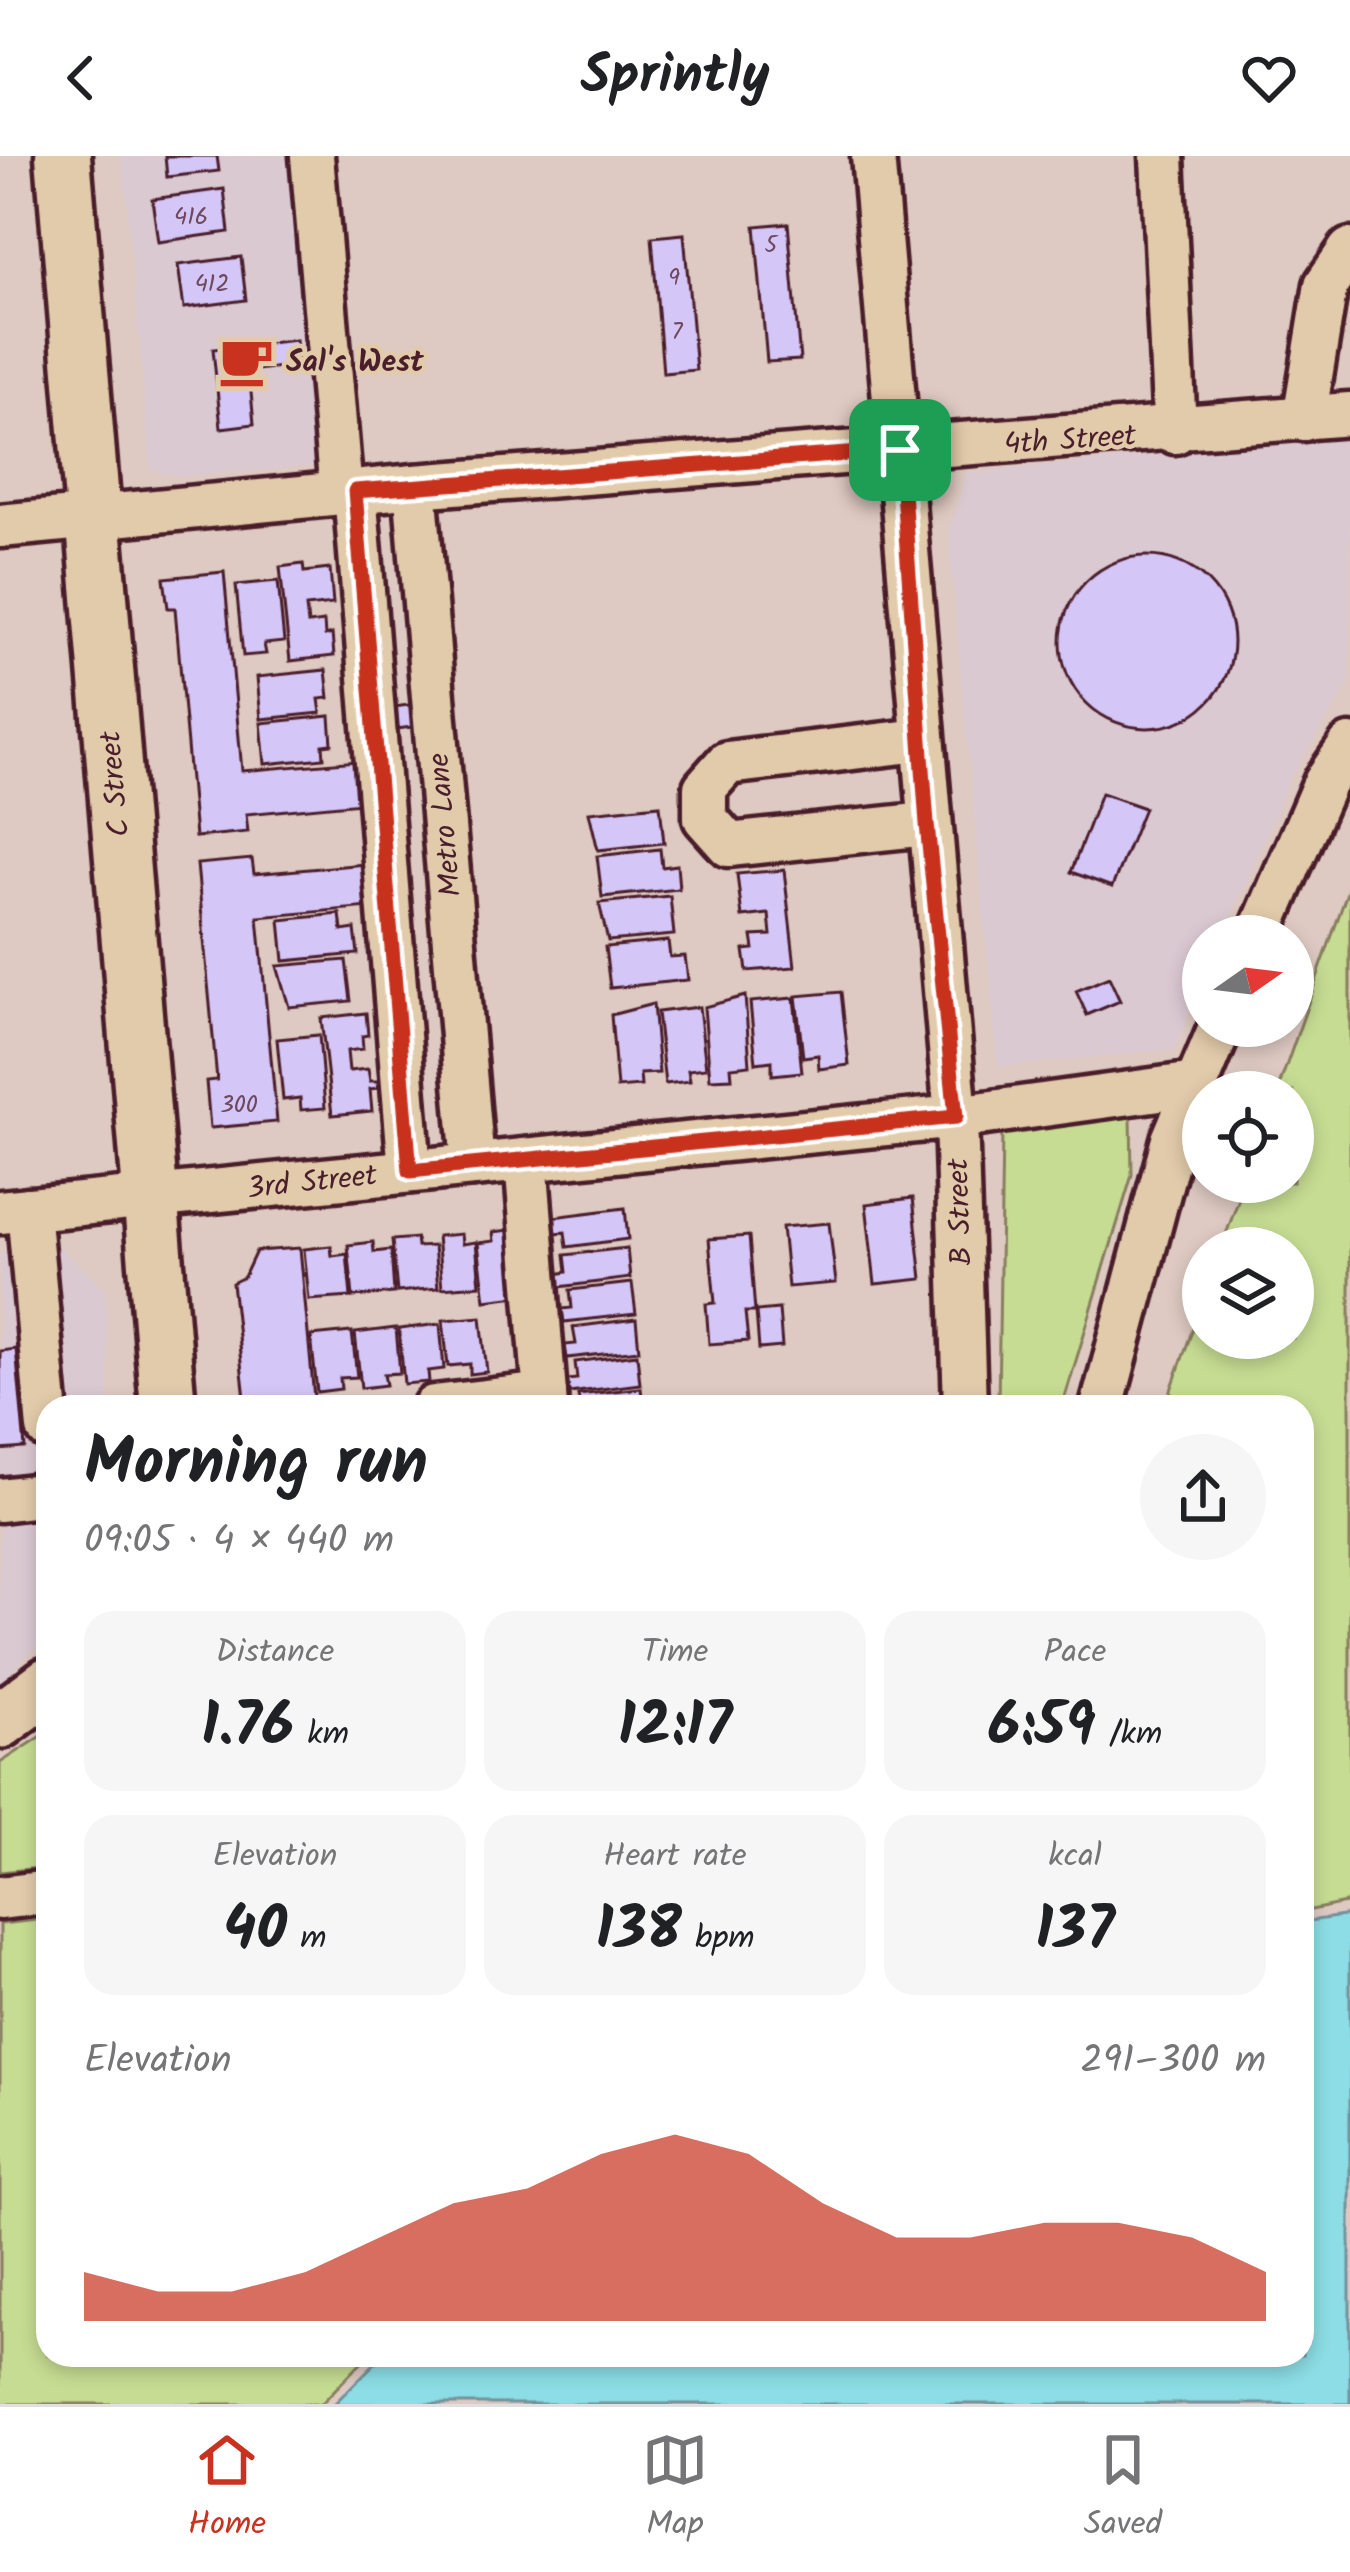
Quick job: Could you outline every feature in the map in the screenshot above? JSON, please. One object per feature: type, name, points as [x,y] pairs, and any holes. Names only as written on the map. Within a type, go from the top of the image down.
[{"type":"main road","name":"C Street","points":[[63,156],[150,1197],[175,1394]]},
{"type":"main road","points":[[0,1721],[36,1693]]},
{"type":"street","name":"Metro Lane","points":[[312,156],[410,1171]]},
{"type":"street","name":"B Street","points":[[873,156],[927,824],[956,1117],[964,1395]]},
{"type":"street","points":[[1162,156],[1175,432]]},
{"type":"street","points":[[1304,418],[1326,285],[1350,250]]},
{"type":"street","name":"4th Street","points":[[0,526],[415,486],[1175,432],[1350,414]]},
{"type":"street","name":"Metro Lane","points":[[415,486],[473,1165]]},
{"type":"street","points":[[920,740],[727,763],[705,788],[705,818],[728,845],[927,824]]},
{"type":"street","points":[[1268,915],[1325,782],[1350,746]]},
{"type":"street","name":"3rd Street","points":[[14,1211],[956,1117],[1182,1086]]},
{"type":"street","points":[[1105,1395],[1182,1118]]},
{"type":"street","points":[[526,1160],[545,1395]]},
{"type":"street","points":[[14,1211],[43,1395]]},
{"type":"street","points":[[0,1499],[36,1495]]},
{"type":"street","points":[[0,1898],[36,1894]]},
{"type":"shaded area","points":[[122,156],[322,156],[346,463],[182,476],[151,470]]},
{"type":"shaded area","points":[[1350,438],[1350,683],[1291,776],[1232,915],[1182,915],[1182,1032],[1175,1049],[998,1067],[948,534],[967,473]]},
{"type":"shaded area","points":[[60,1247],[105,1288],[109,1395],[36,1395],[36,1647],[0,1684],[0,1254]]},
{"type":"green space","points":[[1350,884],[1350,1902],[1314,1910],[1314,1395],[1169,1395],[1182,1359],[1314,1359],[1314,1227],[1229,1227],[1237,1203],[1314,1203],[1314,1071],[1284,1071],[1293,1047],[1314,1047],[1314,987]]},
{"type":"green space","points":[[1131,1115],[1132,1175],[1066,1395],[998,1395],[1002,1130]]},
{"type":"green space","points":[[36,1740],[36,1868],[0,1872],[0,1763]]},
{"type":"green space","points":[[36,1920],[36,2367],[356,2367],[321,2404],[0,2404],[0,1924]]},
{"type":"water","points":[[1350,1915],[1350,2404],[334,2404],[371,2367],[1314,2367],[1314,1920]]},
{"type":"building","points":[[165,156],[217,156],[219,171],[167,177]]},
{"type":"building","points":[[224,189],[229,232],[158,242],[152,199]]},
{"type":"building","points":[[788,223],[800,360],[767,362],[755,226]]},
{"type":"building","points":[[684,234],[696,370],[663,373],[652,237]]},
{"type":"building","points":[[241,257],[246,300],[184,308],[178,265]]},
{"type":"building","points":[[296,340],[298,365],[249,371],[254,424],[221,428],[213,349]]},
{"type":"building","points":[[1147,556],[1180,562],[1208,581],[1227,609],[1233,642],[1227,675],[1208,703],[1180,722],[1147,728],[1114,722],[1086,703],[1067,675],[1061,642],[1067,609],[1086,581],[1114,562]]},
{"type":"building","points":[[303,564],[304,572],[330,569],[333,604],[306,607],[308,624],[324,622],[325,636],[332,634],[334,656],[290,661],[280,567]]},
{"type":"building","points":[[224,572],[242,771],[357,761],[361,803],[246,814],[248,832],[195,837],[175,608],[168,608],[164,578]]},
{"type":"building","points":[[278,581],[284,642],[264,644],[266,654],[243,656],[236,585]]},
{"type":"building","points":[[326,670],[329,698],[319,699],[321,713],[261,719],[257,677]]},
{"type":"building","points":[[416,704],[419,726],[397,729],[394,707]]},
{"type":"building","points":[[330,716],[332,744],[323,745],[324,758],[265,764],[261,723]]},
{"type":"building","points":[[1101,793],[1144,808],[1112,887],[1071,872]]},
{"type":"building","points":[[660,805],[664,843],[598,850],[589,812]]},
{"type":"building","points":[[660,849],[662,867],[677,865],[679,889],[602,897],[597,856]]},
{"type":"building","points":[[252,859],[254,874],[366,864],[370,907],[258,917],[277,1122],[210,1128],[206,1081],[217,1080],[197,864]]},
{"type":"building","points":[[784,870],[795,967],[747,971],[744,950],[754,949],[752,936],[771,935],[769,914],[742,917],[737,874]]},
{"type":"building","points":[[670,896],[674,935],[608,941],[599,903]]},
{"type":"building","points":[[340,914],[342,931],[355,929],[358,954],[284,961],[280,920]]},
{"type":"building","points":[[668,941],[670,957],[685,956],[688,980],[610,988],[605,947]]},
{"type":"building","points":[[346,960],[351,1001],[289,1007],[277,966]]},
{"type":"building","points":[[1109,977],[1120,1001],[1087,1015],[1076,991]]},
{"type":"building","points":[[841,992],[849,1065],[819,1069],[818,1055],[803,1057],[796,996]]},
{"type":"building","points":[[745,996],[750,1065],[731,1067],[732,1078],[710,1079],[704,1007]]},
{"type":"building","points":[[794,998],[802,1072],[772,1075],[772,1061],[756,1063],[750,1002]]},
{"type":"building","points":[[653,1004],[659,1073],[640,1074],[641,1086],[617,1088],[611,1015]]},
{"type":"building","points":[[699,1007],[706,1068],[688,1070],[690,1081],[665,1084],[657,1012]]},
{"type":"building","points":[[366,1013],[368,1035],[362,1036],[363,1049],[347,1051],[349,1071],[368,1069],[370,1081],[378,1081],[378,1088],[370,1089],[372,1111],[332,1115],[321,1018]]},
{"type":"building","points":[[319,1035],[325,1108],[301,1110],[300,1098],[283,1100],[277,1039]]},
{"type":"building","points":[[913,1198],[922,1279],[875,1284],[866,1204]]},
{"type":"building","points":[[625,1208],[628,1239],[567,1247],[565,1232],[554,1233],[553,1217]]},
{"type":"building","points":[[829,1223],[836,1283],[788,1287],[782,1227]]},
{"type":"building","points":[[510,1230],[518,1296],[485,1300],[478,1243],[494,1241],[493,1232]]},
{"type":"building","points":[[461,1234],[462,1244],[476,1242],[480,1285],[442,1288],[437,1236]]},
{"type":"building","points":[[749,1236],[755,1312],[745,1312],[748,1341],[709,1344],[706,1304],[715,1303],[709,1239]]},
{"type":"building","points":[[416,1238],[417,1247],[434,1246],[438,1288],[397,1292],[392,1240]]},
{"type":"building","points":[[373,1242],[374,1252],[391,1250],[394,1293],[353,1297],[348,1245]]},
{"type":"building","points":[[331,1246],[332,1256],[347,1254],[351,1297],[309,1300],[304,1249]]},
{"type":"building","points":[[300,1248],[314,1395],[245,1395],[232,1283],[244,1277],[256,1251]]},
{"type":"building","points":[[627,1248],[630,1278],[559,1287],[557,1274],[567,1272],[565,1255]]},
{"type":"building","points":[[632,1283],[636,1314],[564,1322],[562,1309],[572,1308],[570,1290]]},
{"type":"building","points":[[779,1309],[782,1347],[759,1349],[756,1311]]},
{"type":"building","points":[[481,1317],[487,1372],[470,1374],[470,1364],[448,1366],[443,1320]]},
{"type":"building","points":[[636,1319],[639,1350],[567,1358],[565,1345],[576,1344],[573,1327]]},
{"type":"building","points":[[440,1324],[444,1369],[428,1371],[429,1382],[404,1384],[399,1329]]},
{"type":"building","points":[[396,1328],[400,1373],[384,1374],[386,1385],[361,1388],[355,1333]]},
{"type":"building","points":[[352,1332],[357,1377],[340,1378],[341,1389],[317,1392],[311,1336]]},
{"type":"building","points":[[16,1349],[25,1448],[0,1450],[0,1351]]},
{"type":"building","points":[[637,1354],[640,1384],[569,1393],[567,1380],[577,1379],[575,1362]]},
{"type":"building","points":[[641,1388],[642,1395],[578,1395]]},
{"type":"place","name":"Sal's West","points":[[246,361]]},
{"type":"route","points":[[900,450],[927,824],[956,1117],[410,1171],[355,491],[900,450]]}]
